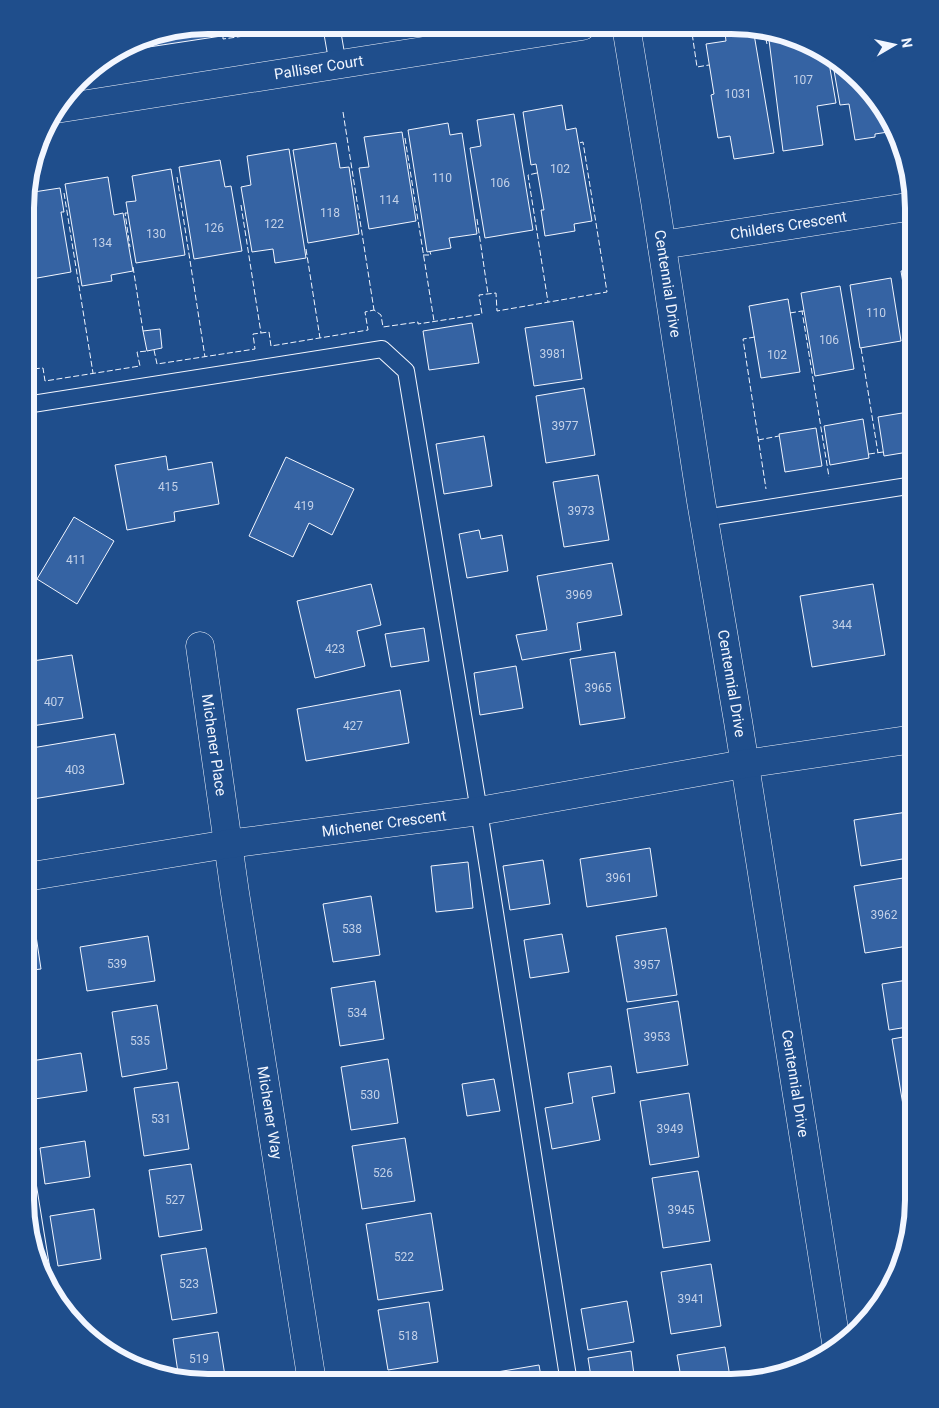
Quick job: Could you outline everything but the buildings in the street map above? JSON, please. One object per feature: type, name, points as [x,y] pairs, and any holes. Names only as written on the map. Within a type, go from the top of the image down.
[{"type":"street","name":"Palliser Court","points":[[68,105],[532,34]]},
{"type":"street","name":"Centennial Drive","points":[[627,34],[836,1339]]},
{"type":"street","name":"Childers Crescent","points":[[662,245],[905,207]]},
{"type":"street","name":"Michener Place","points":[[200,646],[228,844]]},
{"type":"street","name":"Michener Crescent","points":[[34,876],[228,844],[479,811],[744,764],[905,740]]},
{"type":"street","name":"Michener Way","points":[[228,844],[311,1374]]},
{"type":"lane","points":[[333,34],[338,65]]},
{"type":"lane","points":[[34,404],[382,349],[406,371],[479,811],[568,1374]]},
{"type":"lane","points":[[704,518],[905,486]]},
{"type":"fence","points":[[223,36],[223,39],[259,34]]},
{"type":"fence","points":[[692,34],[697,67],[709,65]]},
{"type":"fence","points":[[766,38],[767,44]]},
{"type":"fence","points":[[343,112],[374,310]]},
{"type":"fence","points":[[405,138],[434,321]]},
{"type":"fence","points":[[154,350],[157,364],[255,349],[253,334],[269,332],[271,346],[368,330],[365,312],[374,310],[381,315],[383,327],[418,322],[418,324],[482,314],[479,295],[496,293],[497,311],[607,292],[583,142],[579,143]]},
{"type":"fence","points":[[537,173],[528,175],[548,302]]},
{"type":"fence","points":[[177,177],[205,357]]},
{"type":"fence","points":[[64,193],[93,373]]},
{"type":"fence","points":[[241,205],[261,333]]},
{"type":"fence","points":[[128,213],[125,213],[130,247]]},
{"type":"fence","points":[[477,219],[488,294]]},
{"type":"fence","points":[[306,249],[320,338]]},
{"type":"fence","points":[[423,255],[431,255],[430,252]]},
{"type":"fence","points":[[133,267],[143,331]]},
{"type":"fence","points":[[804,311],[802,311],[829,477]]},
{"type":"fence","points":[[790,313],[802,311]]},
{"type":"fence","points":[[755,337],[743,339],[766,489]]},
{"type":"fence","points":[[861,348],[878,453]]},
{"type":"fence","points":[[34,369],[43,368],[45,381],[140,366],[137,352],[147,351]]},
{"type":"fence","points":[[758,440],[779,436]]},
{"type":"fence","points":[[869,454],[883,452]]}]
